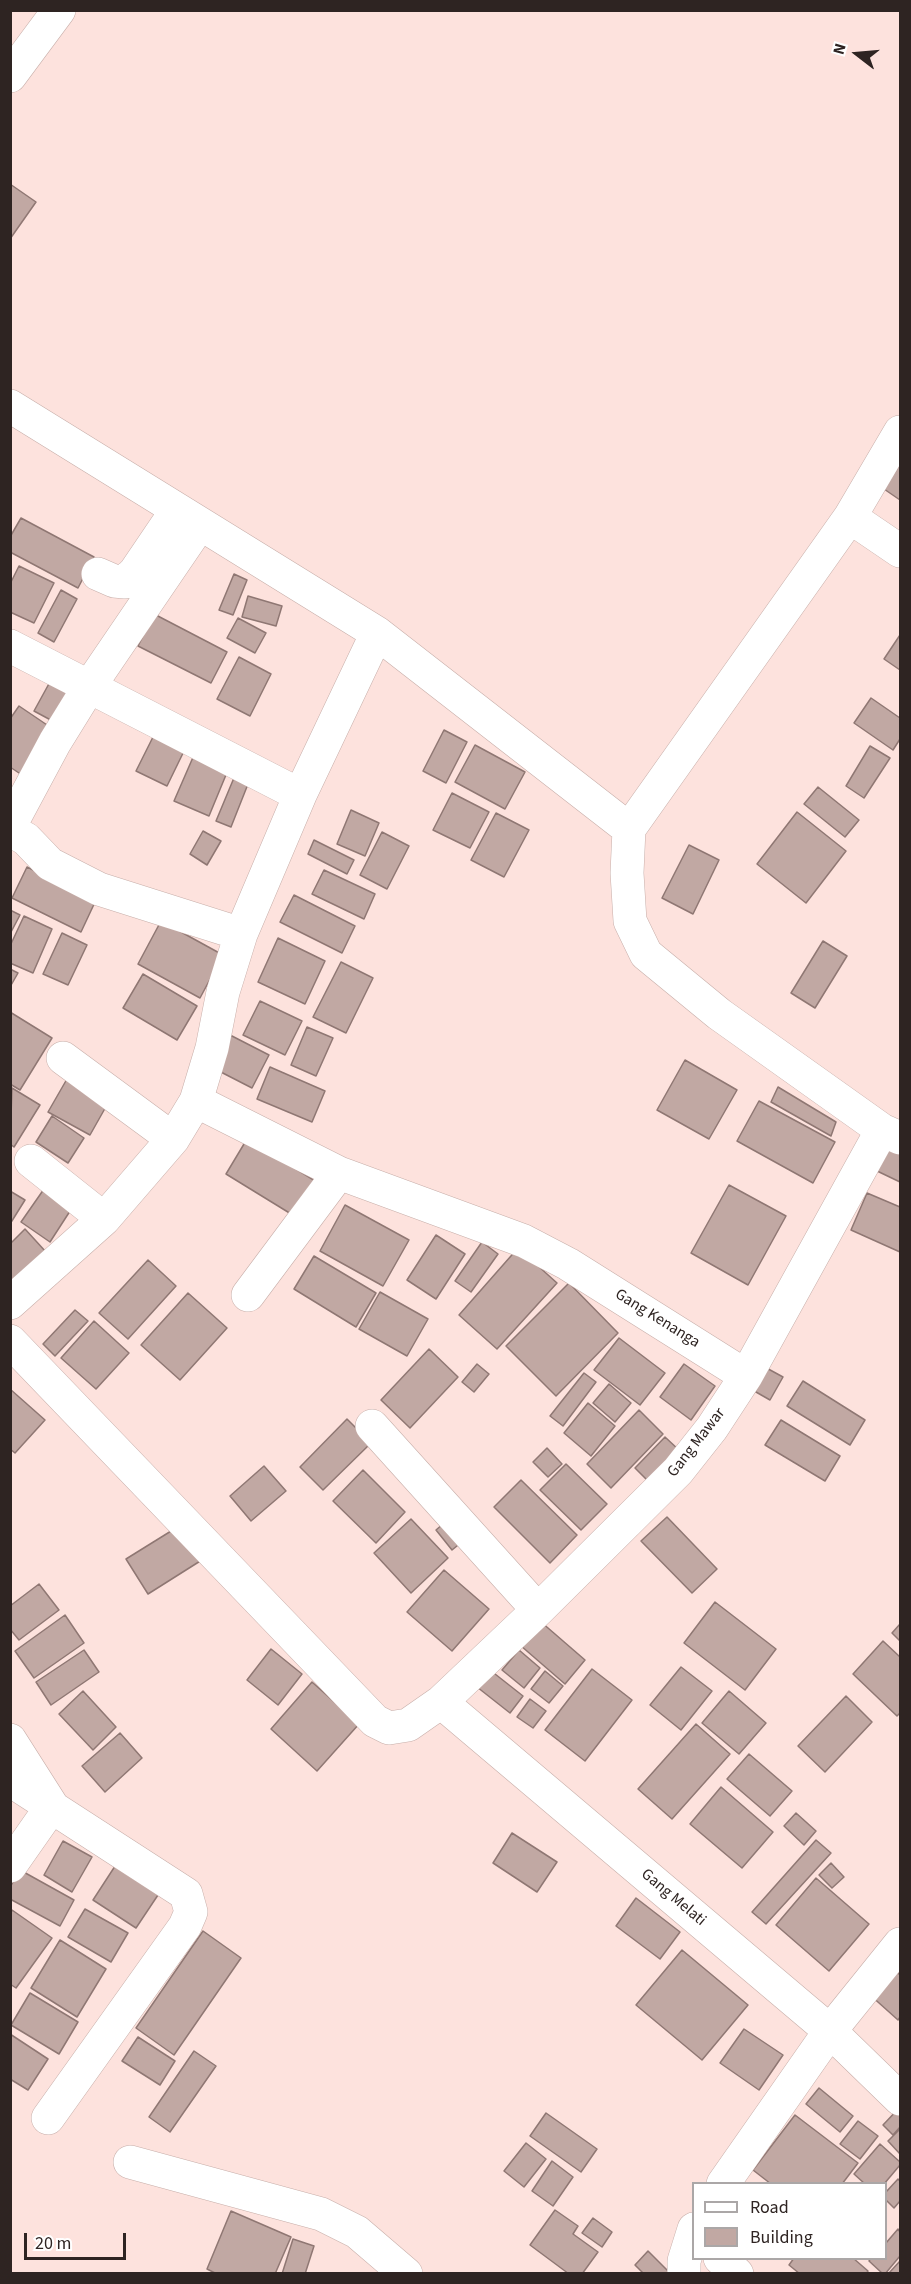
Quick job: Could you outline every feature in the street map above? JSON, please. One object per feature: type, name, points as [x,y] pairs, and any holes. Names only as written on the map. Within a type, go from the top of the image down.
[{"type":"street","points":[[10,76],[59,10]]},
{"type":"street","points":[[10,406],[377,633],[629,829]]},
{"type":"street","points":[[891,1134],[719,1014],[646,954],[630,921],[627,873],[629,829],[850,517],[900,432]]},
{"type":"street","points":[[98,574],[125,582],[189,517]]},
{"type":"street","points":[[189,517],[90,687],[55,742],[10,828],[26,839],[50,864],[99,888],[241,934]]},
{"type":"street","points":[[850,517],[900,551]]},
{"type":"street","points":[[10,1303],[104,1219],[173,1139],[196,1101],[212,1048],[223,992],[241,934],[300,795],[377,633]]},
{"type":"street","points":[[10,646],[300,795]]},
{"type":"street","points":[[63,1058],[173,1139]]},
{"type":"street","name":"Gang Kenanga","points":[[196,1101],[339,1173],[524,1241],[568,1264],[746,1376]]},
{"type":"street","name":"Gang Mawar","points":[[10,1341],[375,1721],[389,1728],[408,1725],[441,1702],[538,1610],[678,1471],[712,1428],[746,1376],[891,1134]]},
{"type":"street","points":[[31,1161],[104,1219]]},
{"type":"street","points":[[248,1294],[339,1173]]},
{"type":"street","points":[[372,1426],[538,1610]]},
{"type":"street","name":"Gang Melati","points":[[441,1702],[830,2031],[900,2099]]},
{"type":"street","points":[[10,1740],[52,1806]]},
{"type":"street","points":[[10,1780],[186,1894],[191,1912],[185,1926],[48,2118]]},
{"type":"street","points":[[10,1866],[52,1806]]},
{"type":"street","points":[[724,2182],[830,2031],[900,1944]]},
{"type":"street","points":[[130,2162],[321,2214],[357,2232],[406,2274]]},
{"type":"street","points":[[684,2274],[684,2261],[692,2235]]},
{"type":"street","points":[[721,2260],[737,2274]]},
{"type":"building","points":[[10,184],[36,202],[10,239]]},
{"type":"building","points":[[900,464],[900,500],[884,489]]},
{"type":"building","points":[[21,518],[94,557],[78,588],[10,552],[10,537]]},
{"type":"building","points":[[19,566],[54,583],[34,623],[10,612],[10,584]]},
{"type":"building","points":[[234,574],[247,580],[233,615],[219,610]]},
{"type":"building","points":[[61,590],[77,599],[54,642],[38,633]]},
{"type":"building","points":[[248,596],[282,606],[276,626],[242,617]]},
{"type":"building","points":[[154,614],[227,652],[211,683],[138,646]]},
{"type":"building","points":[[238,618],[266,633],[255,653],[227,638]]},
{"type":"building","points":[[900,635],[900,670],[884,659]]},
{"type":"building","points":[[239,657],[271,674],[250,716],[217,699]]},
{"type":"building","points":[[51,680],[76,694],[60,725],[34,711]]},
{"type":"building","points":[[871,698],[900,718],[900,739],[893,750],[854,723]]},
{"type":"building","points":[[19,706],[56,731],[25,777],[10,767],[10,719]]},
{"type":"building","points":[[444,730],[467,742],[446,783],[423,771]]},
{"type":"building","points":[[155,733],[186,747],[167,786],[136,771]]},
{"type":"building","points":[[475,745],[525,772],[505,809],[455,782]]},
{"type":"building","points":[[870,746],[890,758],[864,798],[846,786]]},
{"type":"building","points":[[194,755],[228,770],[209,816],[174,801]]},
{"type":"building","points":[[236,773],[250,779],[231,827],[216,821]]},
{"type":"building","points":[[818,787],[859,820],[845,837],[804,804]]},
{"type":"building","points":[[452,793],[489,812],[470,848],[433,830]]},
{"type":"building","points":[[351,810],[379,823],[365,856],[337,844]]},
{"type":"building","points":[[797,812],[846,851],[806,903],[757,864]]},
{"type":"building","points":[[496,813],[529,830],[504,877],[471,860]]},
{"type":"building","points":[[203,831],[221,841],[207,865],[190,854]]},
{"type":"building","points":[[382,832],[409,846],[387,889],[360,875]]},
{"type":"building","points":[[314,840],[354,860],[347,874],[308,854]]},
{"type":"building","points":[[689,845],[719,860],[693,914],[662,898]]},
{"type":"building","points":[[27,867],[96,900],[81,932],[12,898]]},
{"type":"building","points":[[324,870],[375,894],[364,919],[312,894]]},
{"type":"building","points":[[294,895],[355,926],[342,953],[280,922]]},
{"type":"building","points":[[10,910],[20,915],[10,934]]},
{"type":"building","points":[[24,916],[52,929],[33,973],[10,963],[10,946]]},
{"type":"building","points":[[161,921],[223,955],[200,998],[138,964]]},
{"type":"building","points":[[62,933],[87,945],[68,985],[43,974]]},
{"type":"building","points":[[278,938],[325,961],[305,1004],[258,982]]},
{"type":"building","points":[[823,941],[847,956],[815,1008],[791,993]]},
{"type":"building","points":[[341,962],[373,978],[346,1033],[313,1017]]},
{"type":"building","points":[[10,969],[18,973],[10,987]]},
{"type":"building","points":[[143,974],[197,1006],[177,1040],[123,1008]]},
{"type":"building","points":[[260,1001],[302,1021],[285,1055],[243,1035]]},
{"type":"building","points":[[10,1012],[52,1038],[20,1090],[10,1084]]},
{"type":"building","points":[[307,1027],[333,1038],[316,1076],[291,1065]]},
{"type":"building","points":[[230,1035],[269,1055],[252,1088],[213,1068]]},
{"type":"building","points":[[685,1060],[737,1090],[709,1139],[657,1110]]},
{"type":"building","points":[[270,1067],[325,1091],[312,1122],[257,1099]]},
{"type":"building","points":[[71,1072],[112,1096],[90,1135],[48,1112]]},
{"type":"building","points":[[778,1087],[836,1122],[831,1136],[771,1102]]},
{"type":"building","points":[[12,1088],[40,1105],[14,1147],[10,1144]]},
{"type":"building","points":[[759,1101],[835,1142],[813,1183],[737,1141]]},
{"type":"building","points":[[52,1116],[84,1138],[68,1163],[36,1142]]},
{"type":"building","points":[[247,1139],[317,1182],[296,1217],[226,1174]]},
{"type":"building","points":[[888,1141],[900,1146],[900,1182],[875,1170]]},
{"type":"building","points":[[729,1185],[786,1216],[748,1285],[691,1253]]},
{"type":"building","points":[[44,1189],[72,1208],[50,1242],[21,1222]]},
{"type":"building","points":[[10,1191],[25,1200],[10,1224]]},
{"type":"building","points":[[867,1193],[900,1207],[900,1252],[851,1230]]},
{"type":"building","points":[[345,1205],[409,1240],[383,1286],[320,1251]]},
{"type":"building","points":[[25,1229],[46,1252],[10,1288],[10,1244]]},
{"type":"building","points":[[436,1235],[465,1254],[436,1299],[407,1280]]},
{"type":"building","points":[[482,1242],[498,1254],[471,1292],[455,1281]]},
{"type":"building","points":[[518,1248],[557,1283],[497,1349],[459,1315]]},
{"type":"building","points":[[314,1256],[376,1293],[356,1327],[294,1289]]},
{"type":"building","points":[[148,1260],[176,1286],[128,1339],[99,1313]]},
{"type":"building","points":[[569,1283],[618,1333],[556,1396],[506,1346]]},
{"type":"building","points":[[380,1292],[428,1319],[407,1356],[359,1329]]},
{"type":"building","points":[[188,1293],[227,1328],[180,1380],[141,1345]]},
{"type":"building","points":[[75,1310],[88,1321],[55,1356],[43,1344]]},
{"type":"building","points":[[94,1321],[129,1353],[96,1389],[61,1358]]},
{"type":"building","points":[[619,1338],[665,1373],[640,1405],[594,1370]]},
{"type":"building","points":[[429,1349],[458,1377],[410,1428],[381,1400]]},
{"type":"building","points":[[477,1364],[489,1374],[474,1392],[462,1382]]},
{"type":"building","points":[[684,1364],[715,1386],[691,1420],[660,1397]]},
{"type":"building","points":[[761,1365],[783,1377],[770,1400],[749,1388]]},
{"type":"building","points":[[584,1373],[596,1382],[563,1426],[550,1416]]},
{"type":"building","points":[[803,1381],[865,1420],[850,1445],[787,1406]]},
{"type":"building","points":[[609,1384],[631,1403],[615,1422],[593,1403]]},
{"type":"building","points":[[10,1389],[45,1420],[15,1453],[10,1449]]},
{"type":"building","points":[[588,1403],[615,1426],[591,1456],[564,1433]]},
{"type":"building","points":[[639,1410],[663,1434],[611,1488],[587,1464]]},
{"type":"building","points":[[347,1419],[371,1443],[323,1490],[300,1467]]},
{"type":"building","points":[[781,1420],[840,1456],[825,1481],[765,1445]]},
{"type":"building","points":[[665,1437],[680,1451],[649,1482],[635,1468]]},
{"type":"building","points":[[547,1448],[562,1464],[548,1477],[533,1462]]},
{"type":"building","points":[[566,1464],[607,1504],[581,1530],[540,1490]]},
{"type":"building","points":[[264,1466],[286,1491],[251,1521],[230,1496]]},
{"type":"building","points":[[363,1470],[405,1512],[376,1543],[333,1501]]},
{"type":"building","points":[[521,1480],[577,1535],[550,1563],[494,1507]]},
{"type":"building","points":[[451,1517],[468,1537],[452,1550],[436,1530]]},
{"type":"building","points":[[667,1517],[717,1569],[692,1593],[641,1541]]},
{"type":"building","points":[[411,1519],[448,1558],[411,1593],[374,1553]]},
{"type":"building","points":[[184,1523],[205,1558],[148,1594],[126,1559]]},
{"type":"building","points":[[444,1570],[489,1609],[452,1651],[407,1612]]},
{"type":"building","points":[[39,1584],[59,1610],[19,1640],[10,1629],[10,1606]]},
{"type":"building","points":[[715,1602],[776,1649],[745,1690],[684,1643]]},
{"type":"building","points":[[65,1615],[84,1643],[34,1678],[15,1651]]},
{"type":"building","points":[[533,1615],[585,1660],[565,1684],[513,1639]]},
{"type":"building","points":[[900,1624],[900,1641],[892,1633]]},
{"type":"building","points":[[883,1641],[900,1657],[900,1713],[897,1716],[853,1674]]},
{"type":"building","points":[[271,1649],[302,1674],[278,1705],[247,1680]]},
{"type":"building","points":[[84,1650],[99,1672],[51,1705],[36,1682]]},
{"type":"building","points":[[519,1650],[540,1668],[524,1688],[502,1670]]},
{"type":"building","points":[[681,1667],[712,1691],[681,1730],[650,1705]]},
{"type":"building","points":[[592,1669],[632,1700],[585,1761],[545,1730]]},
{"type":"building","points":[[490,1670],[523,1696],[510,1713],[477,1687]]},
{"type":"building","points":[[545,1671],[563,1686],[549,1703],[531,1689]]},
{"type":"building","points":[[312,1682],[359,1724],[317,1771],[271,1729]]},
{"type":"building","points":[[83,1691],[116,1727],[93,1750],[59,1714]]},
{"type":"building","points":[[729,1691],[766,1723],[739,1754],[702,1723]]},
{"type":"building","points":[[846,1696],[872,1722],[825,1772],[798,1746]]},
{"type":"building","points":[[530,1699],[546,1711],[533,1728],[517,1717]]},
{"type":"building","points":[[696,1724],[730,1754],[672,1819],[638,1789]]},
{"type":"building","points":[[120,1733],[142,1758],[105,1792],[82,1766]]},
{"type":"building","points":[[749,1754],[792,1791],[770,1816],[727,1779]]},
{"type":"building","points":[[721,1787],[773,1832],[742,1868],[690,1824]]},
{"type":"building","points":[[796,1813],[816,1831],[804,1845],[784,1826]]},
{"type":"building","points":[[512,1833],[557,1862],[537,1892],[493,1863]]},
{"type":"building","points":[[816,1840],[831,1853],[766,1924],[752,1912]]},
{"type":"building","points":[[63,1841],[92,1857],[72,1892],[44,1875]]},
{"type":"building","points":[[119,1860],[162,1889],[136,1928],[93,1900]]},
{"type":"building","points":[[831,1863],[844,1877],[832,1888],[819,1875]]},
{"type":"building","points":[[20,1870],[74,1900],[60,1926],[10,1899],[10,1887]]},
{"type":"building","points":[[816,1878],[869,1924],[829,1971],[776,1925]]},
{"type":"building","points":[[636,1898],[680,1932],[660,1959],[616,1926]]},
{"type":"building","points":[[85,1909],[128,1933],[111,1962],[68,1937]]},
{"type":"building","points":[[12,1910],[52,1938],[16,1988],[10,1984],[10,1913]]},
{"type":"building","points":[[203,1931],[241,1958],[174,2055],[136,2028]]},
{"type":"building","points":[[60,1940],[106,1969],[77,2017],[31,1988]]},
{"type":"building","points":[[682,1950],[748,2005],[702,2060],[636,2005]]},
{"type":"building","points":[[893,1968],[900,1975],[900,2017],[898,2020],[869,1994]]},
{"type":"building","points":[[30,1993],[78,2022],[59,2054],[11,2025]]},
{"type":"building","points":[[744,2029],[783,2055],[759,2090],[720,2063]]},
{"type":"building","points":[[10,2034],[48,2059],[28,2090],[10,2079]]},
{"type":"building","points":[[138,2037],[175,2061],[160,2085],[122,2061]]},
{"type":"building","points":[[194,2051],[216,2066],[170,2132],[149,2117]]},
{"type":"building","points":[[819,2088],[853,2116],[840,2132],[806,2104]]},
{"type":"building","points":[[900,2107],[900,2127],[893,2135],[883,2125]]},
{"type":"building","points":[[546,2113],[597,2149],[581,2172],[530,2136]]},
{"type":"building","points":[[795,2115],[858,2163],[844,2182],[768,2182],[753,2170]]},
{"type":"building","points":[[858,2121],[878,2136],[860,2159],[840,2144]]},
{"type":"building","points":[[900,2129],[900,2154],[888,2141]]},
{"type":"building","points":[[526,2143],[546,2159],[524,2187],[504,2171]]},
{"type":"building","points":[[880,2144],[900,2162],[886,2182],[863,2182],[854,2174]]},
{"type":"building","points":[[552,2161],[573,2177],[553,2206],[532,2191]]},
{"type":"building","points":[[898,2179],[900,2181],[900,2201],[894,2208],[887,2201],[887,2191]]},
{"type":"building","points":[[555,2210],[578,2226],[573,2234],[598,2252],[582,2274],[569,2274],[530,2245]]},
{"type":"building","points":[[231,2211],[291,2237],[275,2274],[217,2274],[207,2269]]},
{"type":"building","points":[[593,2218],[612,2232],[602,2247],[582,2233]]},
{"type":"building","points":[[898,2229],[900,2256],[883,2274],[869,2261],[887,2260],[887,2242]]},
{"type":"building","points":[[293,2239],[314,2246],[305,2274],[282,2274]]},
{"type":"building","points":[[648,2251],[671,2274],[644,2274],[635,2265]]},
{"type":"building","points":[[793,2260],[855,2260],[868,2271],[866,2274],[800,2274],[789,2265]]},
{"type":"building","points":[[900,2261],[900,2274],[890,2274],[889,2273]]}]
